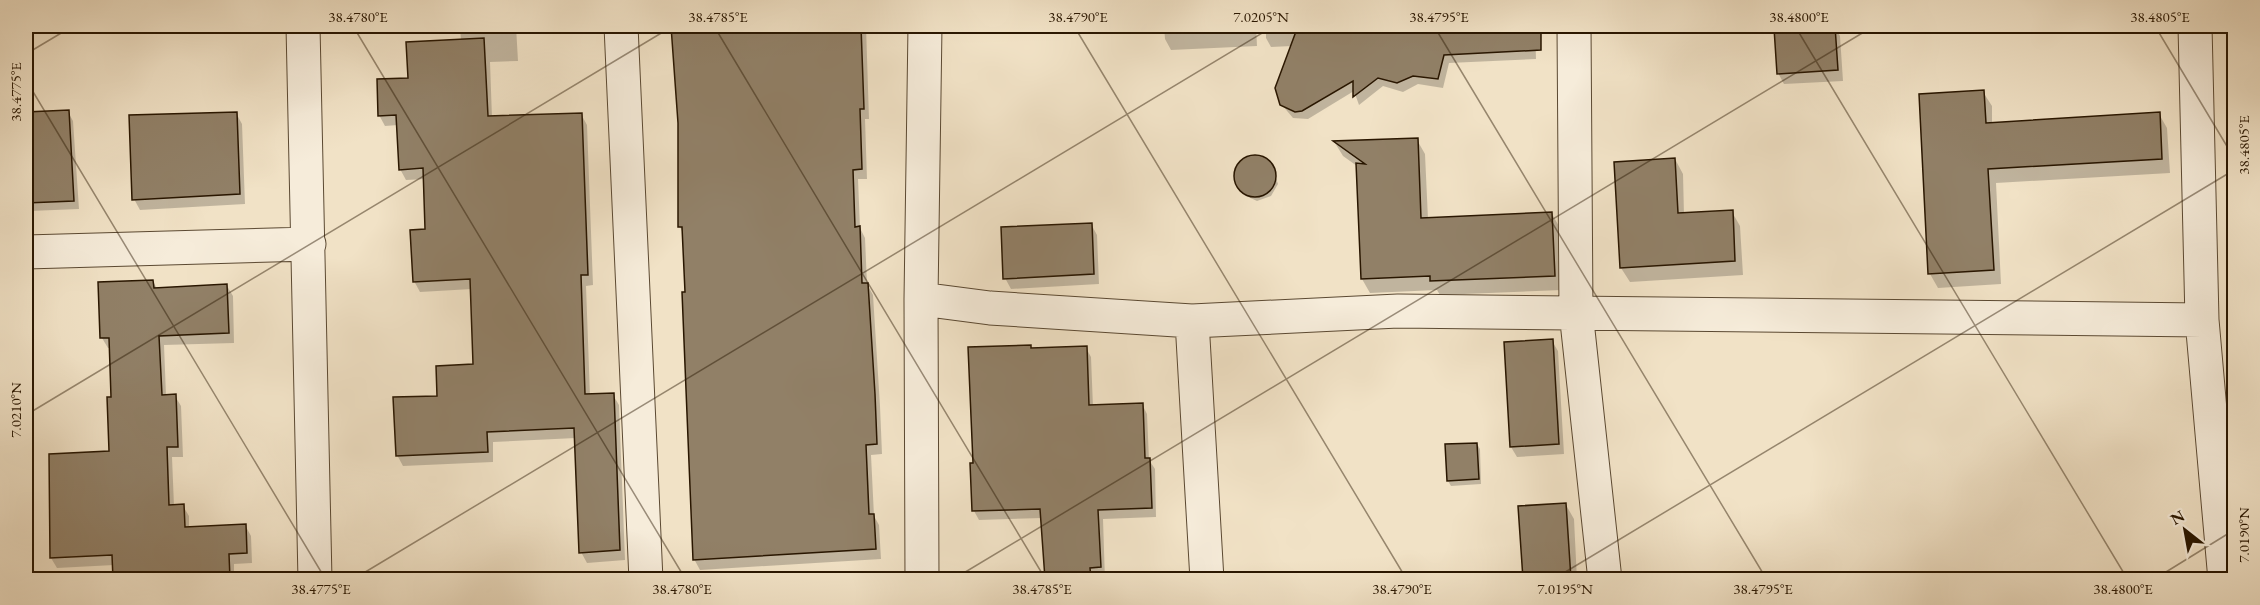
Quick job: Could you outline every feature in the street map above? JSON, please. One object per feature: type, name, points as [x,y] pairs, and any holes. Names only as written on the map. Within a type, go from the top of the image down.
[{"type":"street","points":[[303,26],[315,579]]},
{"type":"street","points":[[621,26],[646,579]]},
{"type":"street","points":[[922,579],[921,299],[925,26]]},
{"type":"street","points":[[1574,26],[1576,312],[1605,579]]},
{"type":"street","points":[[2195,26],[2202,320],[2225,579]]},
{"type":"street","points":[[26,252],[309,244]]},
{"type":"street","points":[[921,299],[990,308],[1192,321],[1398,311],[2202,320]]},
{"type":"street","points":[[1192,321],[1207,579]]},
{"type":"building","points":[[671,26],[861,26],[864,109],[860,109],[862,169],[853,170],[855,227],[860,226],[862,283],[868,283],[875,394],[877,444],[866,445],[869,514],[874,514],[876,549],[693,560],[682,292],[685,292],[682,227],[678,227],[678,123]]},
{"type":"building","points":[[1298,26],[1541,26],[1541,50],[1444,55],[1438,79],[1413,76],[1397,83],[1378,78],[1353,97],[1353,81],[1302,111],[1295,112],[1280,105],[1275,88]]},
{"type":"building","points":[[1835,26],[1838,70],[1777,74],[1774,28]]},
{"type":"building","points":[[484,38],[488,116],[582,113],[588,275],[581,275],[585,394],[614,393],[620,550],[579,553],[574,428],[487,432],[488,452],[396,456],[393,397],[437,396],[436,366],[473,364],[470,279],[413,282],[410,230],[425,229],[423,168],[399,170],[396,115],[378,116],[377,79],[408,78],[406,42]]},
{"type":"building","points":[[1984,90],[1986,123],[2160,112],[2162,159],[1988,169],[1994,270],[1928,274],[1919,94]]},
{"type":"building","points":[[69,110],[74,201],[26,203],[26,112]]},
{"type":"building","points":[[237,112],[240,194],[132,200],[129,115]]},
{"type":"building","points":[[1418,138],[1421,218],[1552,212],[1555,276],[1430,281],[1430,276],[1361,279],[1356,163],[1365,164],[1333,141]]},
{"type":"building","points":[[1255,155],[1270,161],[1276,176],[1270,191],[1255,197],[1240,191],[1234,176],[1240,161]]},
{"type":"building","points":[[1675,158],[1678,213],[1733,210],[1735,261],[1620,268],[1614,162]]},
{"type":"building","points":[[1092,223],[1094,274],[1003,279],[1001,227]]},
{"type":"building","points":[[153,280],[154,288],[227,284],[229,333],[159,336],[162,395],[176,394],[178,447],[167,447],[169,505],[184,504],[185,527],[246,524],[247,553],[229,554],[230,579],[113,579],[112,555],[50,558],[49,454],[109,451],[107,397],[111,397],[109,338],[100,338],[98,282]]},
{"type":"building","points":[[1553,339],[1559,444],[1510,447],[1504,342]]},
{"type":"building","points":[[1031,345],[1031,348],[1087,346],[1089,405],[1143,403],[1145,458],[1150,458],[1152,508],[1098,510],[1101,567],[1090,568],[1091,579],[1045,579],[1040,509],[972,511],[970,463],[973,463],[968,347]]},
{"type":"building","points":[[1477,443],[1479,479],[1447,481],[1445,444]]},
{"type":"building","points":[[1566,503],[1571,579],[1523,579],[1518,506]]}]
